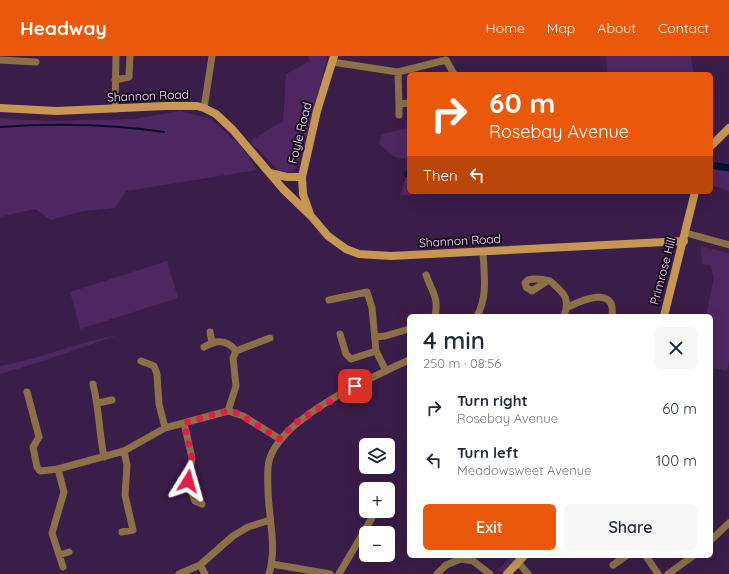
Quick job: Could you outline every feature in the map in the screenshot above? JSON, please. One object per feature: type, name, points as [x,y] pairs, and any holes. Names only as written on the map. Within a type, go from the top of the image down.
[{"type":"street","points":[[114,109],[116,56]]},
{"type":"street","points":[[115,80],[129,77],[130,56]]},
{"type":"street","points":[[204,108],[212,56]]},
{"type":"street","points":[[333,59],[398,72],[446,58],[453,72]]},
{"type":"street","name":"Foyle Road","points":[[311,216],[304,194],[302,177],[317,111],[333,59]]},
{"type":"street","points":[[0,60],[36,62]]},
{"type":"street","points":[[398,72],[399,116]]},
{"type":"street","points":[[399,104],[407,103]]},
{"type":"street","name":"Shannon Road","points":[[0,108],[58,111],[166,106],[197,106],[204,108],[216,114],[233,130],[283,189],[311,216],[328,236],[346,249],[359,254],[390,256],[684,241]]},
{"type":"street","points":[[713,144],[729,128]]},
{"type":"street","points":[[270,173],[282,176],[302,177]]},
{"type":"street","points":[[282,176],[283,189]]},
{"type":"street","points":[[291,197],[304,194]]},
{"type":"street","name":"Primrose Hill","points":[[665,314],[695,194]]},
{"type":"street","points":[[686,233],[729,245]]},
{"type":"street","points":[[478,314],[483,305],[484,252]]},
{"type":"street","points":[[426,275],[436,296],[438,304],[436,314]]},
{"type":"street","points":[[547,281],[564,294],[568,306],[565,314]]},
{"type":"street","points":[[329,300],[367,292],[372,308],[376,351],[386,371]]},
{"type":"street","points":[[568,306],[585,299],[598,296],[607,300],[613,309],[612,314]]},
{"type":"street","points":[[375,337],[385,336],[407,330]]},
{"type":"street","points":[[210,332],[212,342]]},
{"type":"street","points":[[340,334],[346,354],[351,359],[376,351]]},
{"type":"street","points":[[228,411],[236,386],[233,358],[236,351],[270,338]]},
{"type":"street","points":[[204,347],[212,342],[227,342],[236,351]]},
{"type":"street","points":[[141,361],[154,366],[157,374],[159,404],[165,428]]},
{"type":"street","points":[[269,574],[273,557],[270,520],[269,462],[271,454],[280,439],[295,423],[355,386],[407,361]]},
{"type":"street","points":[[93,384],[98,403],[98,424],[104,457]]},
{"type":"street","points":[[27,392],[38,437],[33,447],[37,467],[40,471],[58,469],[124,451],[165,428],[228,411],[243,416],[280,439]]},
{"type":"street","points":[[98,403],[112,400]]},
{"type":"street","points":[[184,423],[192,458],[188,481],[195,501],[202,504]]},
{"type":"street","points":[[122,532],[133,530],[125,495],[127,465],[124,451]]},
{"type":"street","points":[[58,469],[64,492],[52,533],[63,567]]},
{"type":"street","points":[[339,574],[372,518]]},
{"type":"street","points":[[179,574],[200,565],[233,536],[248,527],[270,520]]},
{"type":"street","points":[[713,538],[729,523]]},
{"type":"street","points":[[59,555],[69,552]]},
{"type":"street","points":[[437,574],[446,565],[458,558]]},
{"type":"street","points":[[463,558],[473,561],[490,574]]},
{"type":"street","points":[[613,565],[623,558]]},
{"type":"street","points":[[647,558],[658,574]]},
{"type":"street","points":[[668,574],[690,558]]},
{"type":"street","points":[[507,574],[521,559],[528,574]]},
{"type":"street","points":[[272,564],[330,574]]},
{"type":"street","points":[[200,565],[205,574]]},
{"type":"shaded area","points":[[308,56],[328,56],[300,160],[295,170],[287,172],[278,170],[250,141],[283,121],[286,74],[310,61]]},
{"type":"shaded area","points":[[606,56],[691,56],[694,72],[607,72]]},
{"type":"shaded area","points":[[180,111],[211,119],[242,147],[257,170],[126,191],[115,208],[83,211],[51,220],[35,209],[0,217],[0,118],[50,121],[134,119]]},
{"type":"shaded area","points":[[407,128],[407,159],[394,157],[379,144],[381,134]]},
{"type":"shaded area","points":[[713,167],[729,171],[729,191],[713,186]]},
{"type":"shaded area","points":[[407,174],[407,194],[440,194],[400,195]]},
{"type":"shaded area","points":[[701,246],[729,253],[729,361],[727,371],[713,368],[713,314],[706,314],[714,277],[710,265],[702,264]]},
{"type":"shaded area","points":[[167,261],[178,298],[80,329],[70,292]]},
{"type":"shaded area","points":[[118,335],[43,361],[0,374],[0,366]]},
{"type":"shaded area","points":[[509,558],[517,558],[503,572],[496,572]]},
{"type":"waterway","points":[[0,127],[82,125],[123,127],[164,132]]},
{"type":"waterway","points":[[713,165],[729,168]]},
{"type":"route","points":[[188,481],[192,458],[191,447],[184,423],[222,412],[235,412],[280,439],[295,423],[355,386]]}]
